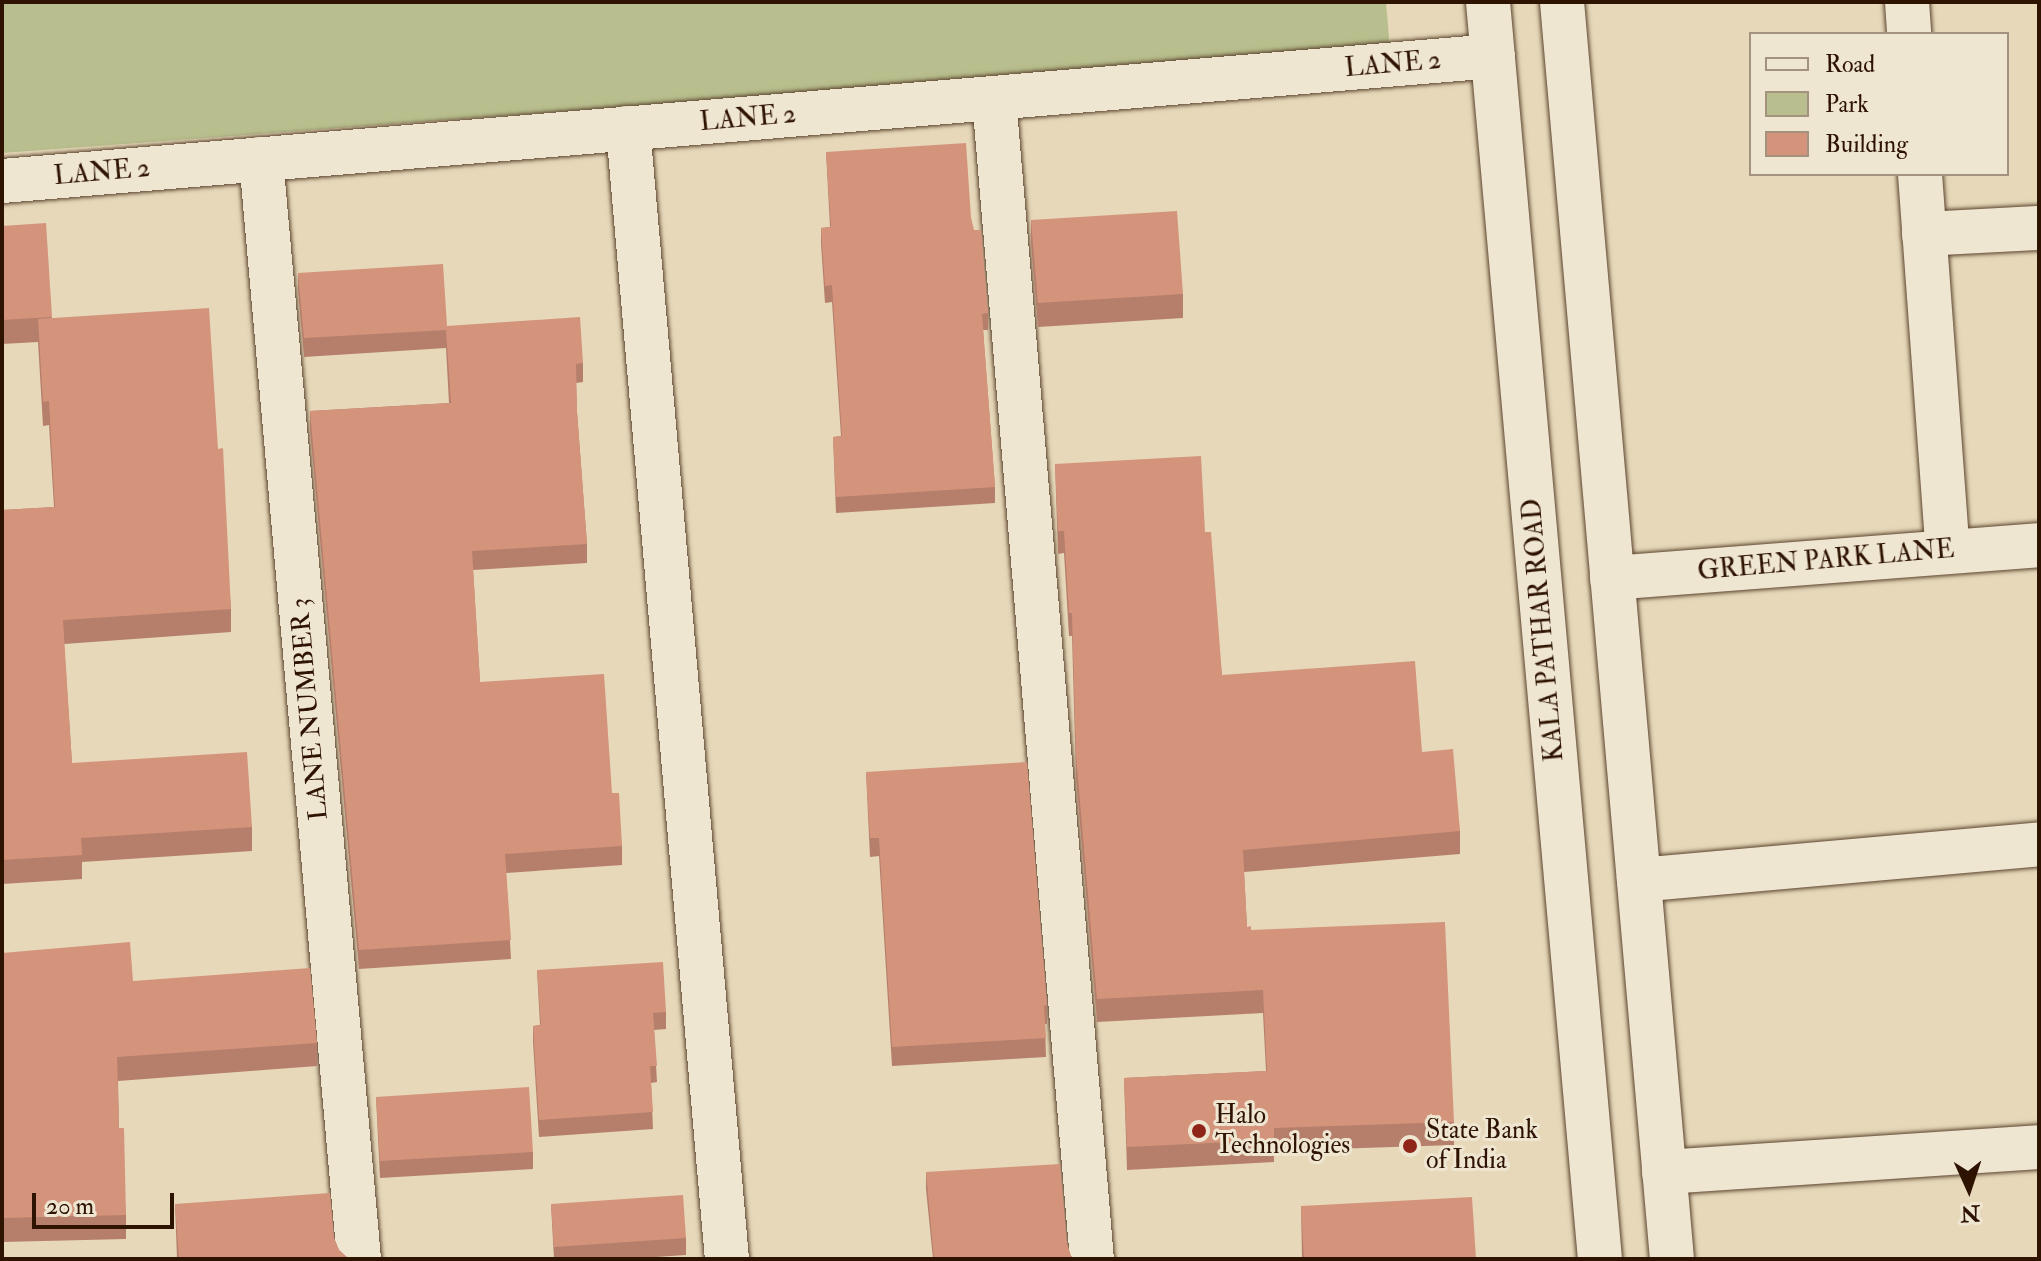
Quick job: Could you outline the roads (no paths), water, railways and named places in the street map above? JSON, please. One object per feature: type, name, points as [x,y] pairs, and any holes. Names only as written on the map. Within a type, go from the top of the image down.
[{"type":"street","name":"KALA PATHAR ROAD","points":[[1488,2],[1600,1259]]},
{"type":"street","points":[[1562,2],[1672,1259]]},
{"type":"street","points":[[1907,2],[1909,32]]},
{"type":"street","name":"LANE 2","points":[[2,181],[1493,56]]},
{"type":"street","points":[[994,98],[1092,1259]]},
{"type":"street","points":[[628,128],[727,1259]]},
{"type":"street","name":"LANE NUMBER 3","points":[[261,159],[359,1259]]},
{"type":"street","points":[[1920,176],[1948,551]]},
{"type":"street","points":[[1924,234],[2039,228]]},
{"type":"street","name":"GREEN PARK LANE","points":[[1612,578],[2039,545]]},
{"type":"street","points":[[1639,880],[2039,844]]},
{"type":"street","points":[[1664,1172],[2039,1147]]},
{"type":"place","name":"Halo Technologies","points":[[1199,1131]]},
{"type":"place","name":"State Bank of India","points":[[1410,1146]]}]
